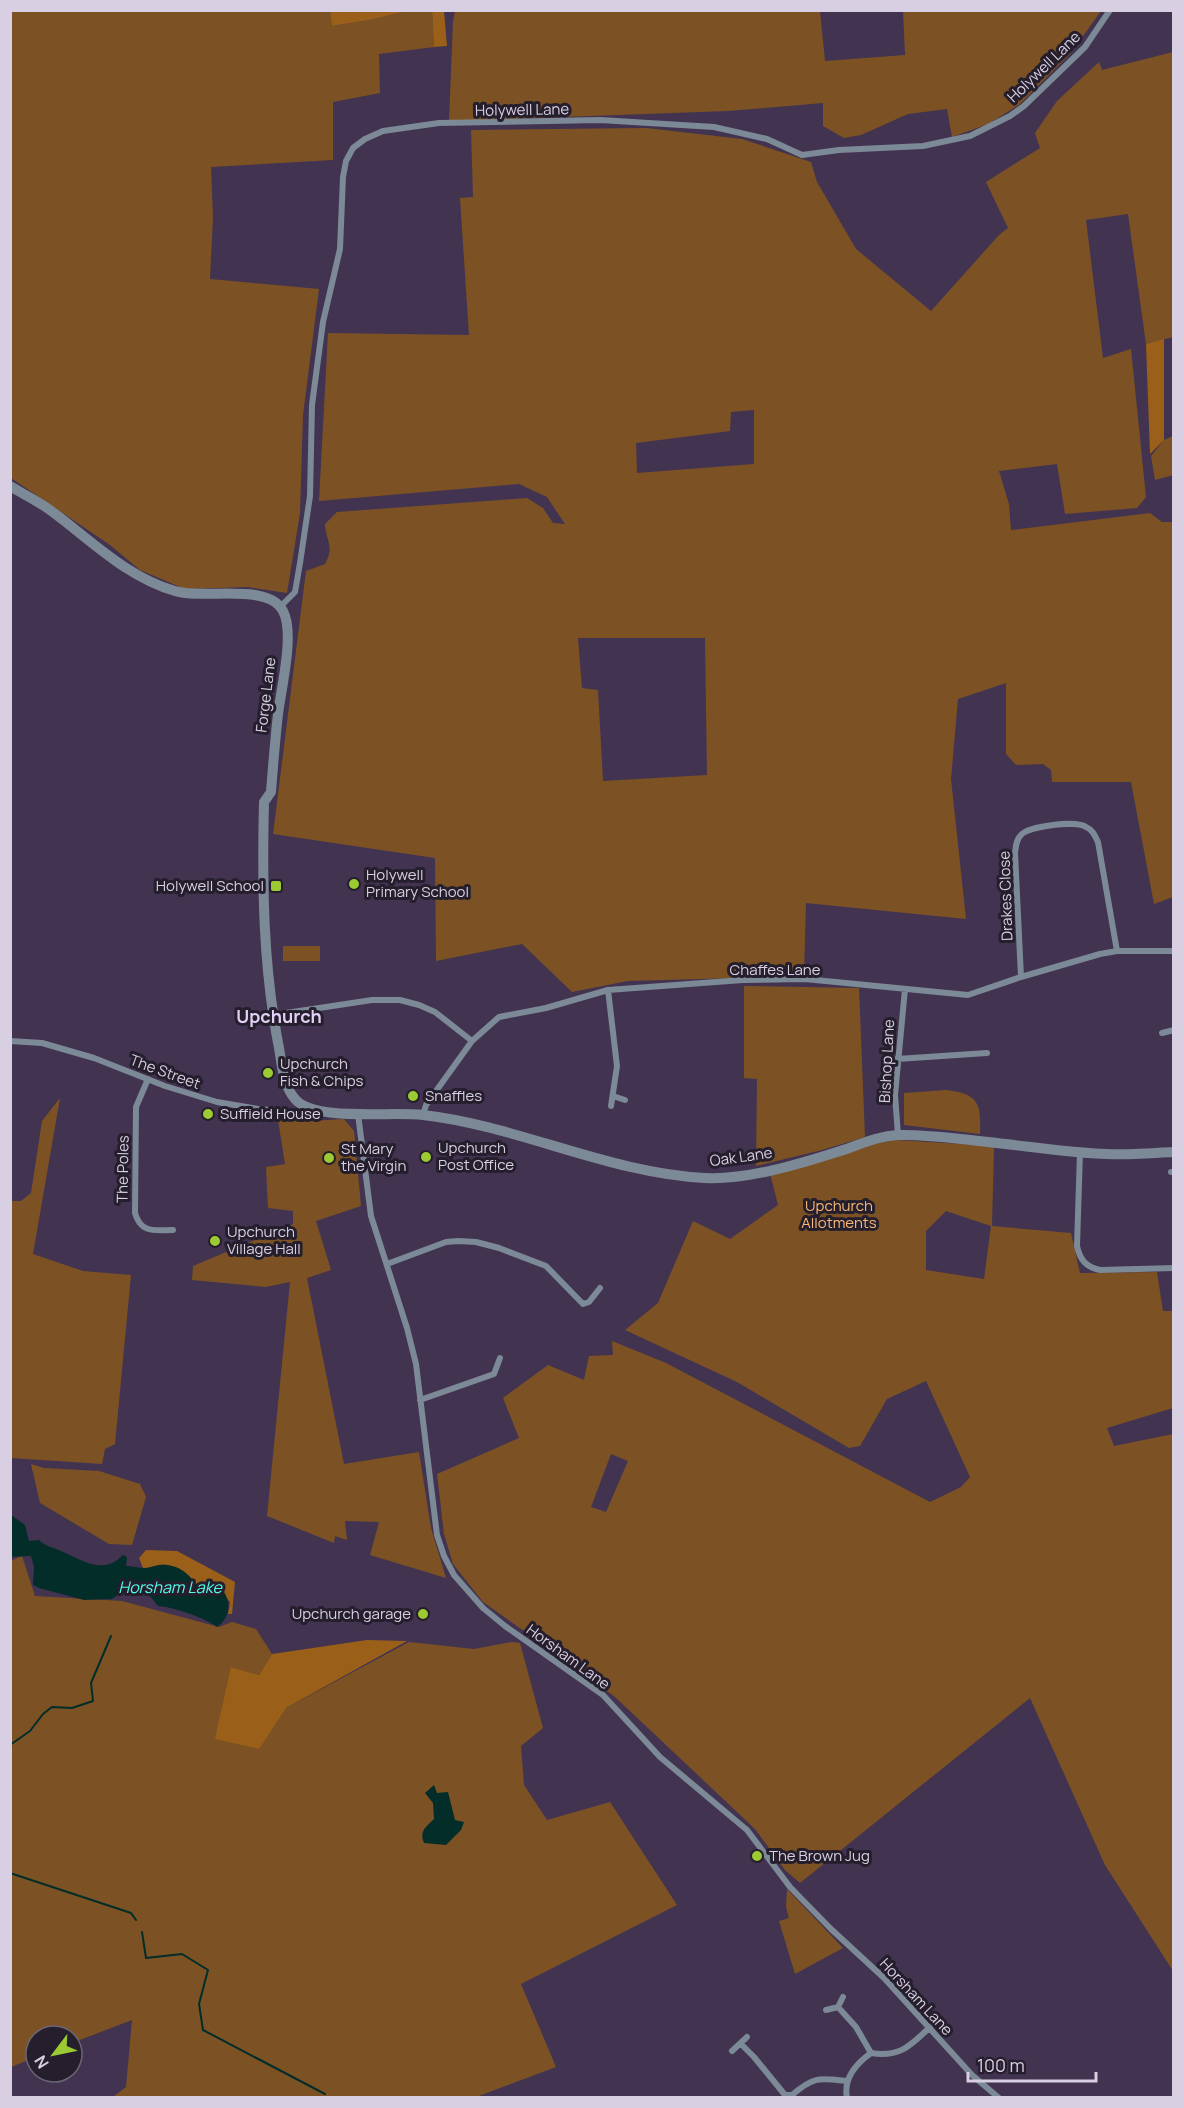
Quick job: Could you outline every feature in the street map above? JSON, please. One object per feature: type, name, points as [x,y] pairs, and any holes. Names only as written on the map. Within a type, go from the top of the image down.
[{"type":"street","name":"Holywell Lane","points":[[280,607],[292,597],[296,590],[310,496],[312,405],[323,322],[340,249],[343,177],[346,161],[353,148],[365,139],[382,131],[439,123],[600,120],[714,127],[767,139],[802,155],[839,150],[923,146],[970,136],[1024,106],[1085,47],[1110,10]]},
{"type":"street","points":[[10,486],[48,508],[110,557],[156,584],[176,592],[194,595],[260,595],[280,607]]},
{"type":"street","name":"Forge Lane","points":[[280,607],[287,624],[286,656],[271,792],[264,802],[263,917],[266,968],[273,1016],[288,1089],[296,1100]]},
{"type":"street","name":"Drakes Close","points":[[1021,976],[1015,853],[1021,834],[1034,828],[1080,824],[1094,833],[1098,842],[1118,951]]},
{"type":"street","name":"Chaffes Lane","points":[[423,1115],[426,1105],[472,1041],[499,1017],[546,1008],[608,990],[743,980],[805,979],[968,995],[1021,976],[1100,954],[1118,951],[1173,954]]},
{"type":"street","name":"Bishop Lane","points":[[898,1135],[895,1095],[905,989]]},
{"type":"street","points":[[608,990],[617,1066],[611,1106]]},
{"type":"street","points":[[273,1016],[372,1000],[400,1000],[432,1011],[472,1041]]},
{"type":"street","points":[[1162,1033],[1173,1030]]},
{"type":"street","name":"The Street","points":[[10,1041],[42,1043],[94,1058],[217,1102],[258,1109],[283,1110],[289,1114],[308,1114],[313,1111]]},
{"type":"street","points":[[897,1059],[987,1053]]},
{"type":"street","name":"The Poles","points":[[148,1079],[136,1107],[135,1213],[138,1222],[145,1228],[173,1230]]},
{"type":"street","points":[[613,1096],[625,1100]]},
{"type":"street","points":[[283,1110],[296,1100],[313,1111]]},
{"type":"street","name":"Oak Lane","points":[[313,1111],[423,1115],[491,1128],[563,1150],[649,1170],[705,1178],[724,1178],[787,1166],[877,1138],[898,1135],[1116,1155],[1173,1152]]},
{"type":"street","name":"Horsham Lane","points":[[358,1113],[370,1212],[412,1345],[439,1541],[446,1563],[462,1586],[505,1626],[603,1695],[660,1757],[747,1830],[790,1887],[884,1978],[972,2075],[999,2097]]},
{"type":"street","points":[[1080,1152],[1077,1246],[1079,1256],[1083,1261],[1088,1267],[1100,1270],[1173,1268]]},
{"type":"street","points":[[387,1264],[443,1243],[469,1241],[499,1248],[546,1266],[583,1304],[589,1302],[600,1288]]},
{"type":"street","points":[[420,1400],[494,1374],[500,1358]]},
{"type":"street","points":[[826,2010],[837,2007],[843,1997]]},
{"type":"street","points":[[837,2007],[856,2027],[872,2053]]},
{"type":"street","points":[[847,2097],[847,2081],[861,2060],[872,2053],[896,2054],[910,2046],[930,2027]]},
{"type":"street","points":[[732,2051],[747,2037]]},
{"type":"street","points":[[741,2044],[785,2095],[792,2095],[809,2081],[817,2079],[847,2081]]},
{"type":"green space","points":[[330,10],[332,26],[407,11],[432,11],[434,47],[379,54],[380,93],[333,102],[333,160],[211,167],[213,218],[210,279],[319,289],[303,415],[300,513],[287,593],[248,587],[185,589],[140,570],[110,545],[11,478],[10,11]]},
{"type":"green space","points":[[455,11],[820,11],[825,61],[905,55],[903,11],[1101,11],[1070,54],[1019,105],[988,124],[952,137],[947,109],[908,114],[861,135],[844,138],[823,126],[823,103],[728,111],[449,121]]},
{"type":"green space","points":[[1173,52],[1173,337],[1146,344],[1128,214],[1086,220],[1103,358],[1131,349],[1146,497],[1137,508],[1065,514],[1057,464],[999,471],[1009,504],[1011,530],[1150,513],[1162,522],[1173,522],[1173,897],[1154,904],[1131,782],[1052,782],[1051,770],[1043,764],[1016,765],[1006,754],[1006,683],[958,699],[951,779],[966,919],[806,903],[804,976],[628,981],[572,992],[522,944],[436,961],[435,858],[273,834],[306,571],[325,564],[328,558],[330,548],[325,524],[337,512],[527,498],[543,508],[553,523],[565,524],[547,497],[519,484],[319,501],[328,333],[469,335],[460,198],[473,197],[471,130],[646,128],[742,139],[811,162],[817,182],[856,249],[931,311],[999,235],[1008,228],[986,182],[1040,148],[1035,133],[1057,101],[1099,62],[1102,70]],"holes":[[[754,410],[754,464],[637,473],[636,443],[730,431],[731,412]],[[578,638],[705,638],[707,775],[603,781],[598,690],[582,688]]]},
{"type":"green space","points":[[1173,436],[1173,475],[1155,480],[1151,456],[1164,440]]},
{"type":"green space","points":[[283,946],[320,946],[320,961],[283,961]]},
{"type":"green space","points":[[744,986],[859,988],[865,1137],[756,1166],[757,1079],[744,1078]]},
{"type":"green space","points":[[946,1090],[965,1094],[976,1102],[980,1115],[980,1134],[904,1125],[904,1093]]},
{"type":"green space","points":[[60,1098],[33,1254],[83,1271],[131,1275],[115,1444],[105,1449],[102,1464],[11,1458],[11,1201],[21,1201],[31,1193],[42,1121]]},
{"type":"green space","points":[[344,1119],[354,1131],[361,1206],[316,1221],[331,1270],[307,1278],[344,1464],[419,1452],[431,1528],[446,1578],[370,1555],[379,1522],[345,1521],[347,1540],[335,1536],[334,1543],[267,1516],[290,1282],[266,1287],[192,1280],[193,1266],[293,1224],[293,1211],[268,1208],[266,1167],[285,1164],[278,1120]]},
{"type":"green space","name":"Upchurch Allotments","points":[[896,1140],[994,1146],[992,1226],[1071,1233],[1080,1273],[1157,1272],[1163,1311],[1173,1311],[1173,1408],[1107,1428],[1114,1446],[1173,1434],[1173,1971],[1105,1865],[1030,1698],[800,1883],[785,1870],[755,1829],[614,1696],[549,1652],[553,1641],[550,1639],[541,1643],[483,1602],[453,1564],[444,1534],[437,1474],[519,1438],[503,1398],[548,1365],[584,1380],[589,1356],[613,1355],[612,1341],[666,1363],[930,1502],[961,1487],[970,1477],[926,1381],[887,1399],[860,1446],[849,1448],[737,1382],[625,1330],[658,1303],[693,1221],[730,1239],[778,1205],[770,1173],[868,1145]],"holes":[[[946,1211],[991,1226],[984,1279],[926,1270],[926,1231]],[[611,1454],[628,1461],[606,1512],[591,1507]]]},
{"type":"green space","points":[[31,1464],[44,1468],[99,1471],[140,1484],[146,1497],[132,1545],[109,1544],[40,1503]]},
{"type":"green space","points":[[22,1556],[35,1596],[122,1601],[219,1627],[232,1622],[256,1629],[272,1654],[259,1675],[231,1667],[286,1708],[409,1642],[474,1649],[512,1642],[520,1643],[543,1728],[521,1746],[524,1785],[547,1820],[610,1802],[677,1905],[521,1984],[556,2067],[476,2097],[113,2097],[126,2087],[132,2020],[84,2038],[84,2024],[24,2024],[24,2062],[11,2067],[10,1561]]},
{"type":"green space","points":[[787,1889],[843,1948],[795,1974],[779,1921],[789,1918],[786,1907]]},
{"type":"shaded area","points":[[330,10],[407,11],[332,26]]},
{"type":"shaded area","points":[[432,11],[444,11],[447,46],[434,47]]},
{"type":"shaded area","points":[[1164,339],[1164,440],[1150,454],[1146,344]]},
{"type":"shaded area","points":[[146,1550],[177,1551],[235,1582],[232,1614],[228,1614],[230,1602],[219,1590],[209,1593],[143,1568],[139,1558]]},
{"type":"shaded area","points":[[367,1640],[407,1641],[286,1708],[259,1749],[215,1739],[231,1667],[259,1675],[272,1654]]},
{"type":"water","name":"Horsham Lake","points":[[10,1514],[25,1525],[29,1541],[39,1540],[47,1546],[85,1562],[108,1564],[123,1555],[127,1557],[126,1566],[176,1567],[206,1591],[224,1592],[228,1601],[227,1616],[217,1627],[189,1614],[158,1606],[150,1596],[140,1594],[137,1596],[123,1591],[112,1599],[84,1600],[39,1588],[33,1585],[34,1567],[31,1556],[11,1557]]},
{"type":"water","points":[[434,1785],[437,1793],[448,1792],[455,1820],[464,1822],[461,1830],[446,1845],[424,1843],[422,1835],[434,1819],[433,1803],[425,1793]]},
{"type":"waterway","points":[[10,1745],[30,1731],[43,1714],[52,1707],[72,1708],[93,1701],[91,1683],[111,1636]]},
{"type":"waterway","points":[[10,1873],[131,1913],[136,1920]]},
{"type":"waterway","points":[[142,1932],[146,1958],[182,1954],[208,1970],[199,2004],[203,2030],[325,2094]]},
{"type":"place","name":"Holywell Primary School","points":[[354,884]]},
{"type":"place","name":"Holywell School","points":[[276,886]]},
{"type":"place","name":"Upchurch Fish & Chips","points":[[268,1073]]},
{"type":"place","name":"Snaffles","points":[[413,1096]]},
{"type":"place","name":"Suffield House","points":[[208,1114]]},
{"type":"place","name":"Upchurch Post Office","points":[[426,1157]]},
{"type":"place","name":"St Mary the Virgin","points":[[329,1158]]},
{"type":"place","name":"Upchurch Village Hall","points":[[215,1241]]},
{"type":"place","name":"Upchurch garage","points":[[423,1614]]},
{"type":"place","name":"The Brown Jug","points":[[757,1856]]},
{"type":"district","name":"Upchurch","points":[[279,1017]]}]
